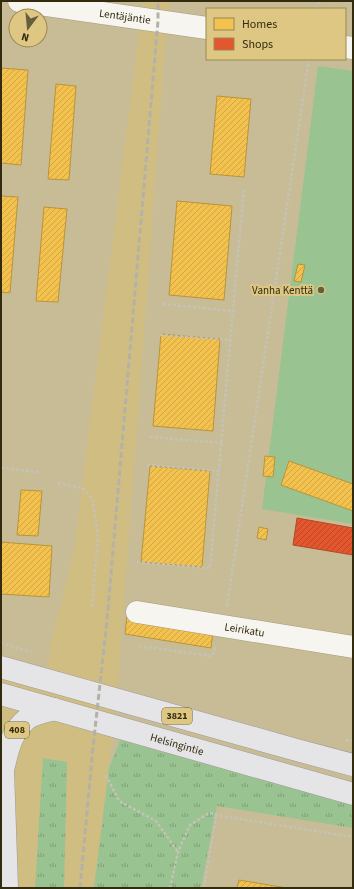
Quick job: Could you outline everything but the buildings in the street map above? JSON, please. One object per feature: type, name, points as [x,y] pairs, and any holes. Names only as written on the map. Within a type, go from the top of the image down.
[{"type":"main road","name":"3821","points":[[1,667],[353,765]]},
{"type":"main road","name":"Helsingintie","points":[[1,694],[353,794]]},
{"type":"main road","name":"408","points":[[7,888],[2,767],[13,736],[21,724],[28,718],[54,709]]},
{"type":"street","name":"Lentäjäntie","points":[[19,1],[206,28]]},
{"type":"street","name":"Leirikatu","points":[[137,612],[353,647]]},
{"type":"path","points":[[333,1],[353,2]]},
{"type":"path","points":[[139,646],[212,656],[224,626],[309,60]]},
{"type":"path","points":[[138,562],[210,568],[244,188]]},
{"type":"path","points":[[163,304],[233,312]]},
{"type":"path","points":[[160,335],[231,340]]},
{"type":"path","points":[[150,437],[222,443]]},
{"type":"path","points":[[147,465],[219,471]]},
{"type":"path","points":[[1,468],[39,472]]},
{"type":"path","points":[[58,483],[82,488],[92,498],[98,535],[92,608]]},
{"type":"path","points":[[106,775],[119,801],[156,822],[178,852]]},
{"type":"path","points":[[170,888],[178,852],[190,824],[209,813],[353,837]]},
{"type":"path","points":[[204,888],[216,815]]},
{"type":"shaded area","points":[[143,1],[170,1],[167,22],[119,669],[109,768],[94,888],[64,888],[67,762],[43,758],[35,888],[1,888],[1,679],[47,692],[50,647],[75,548]]},
{"type":"green space","name":"Vanha Kenttä","points":[[318,66],[353,71],[353,524],[262,509]]},
{"type":"green space","points":[[120,740],[353,805],[353,828],[217,806],[201,888],[94,888],[109,768]]},
{"type":"green space","points":[[43,758],[67,762],[64,888],[35,888]]},
{"type":"railway","points":[[80,888],[93,747],[107,621],[158,21],[158,1]]},
{"type":"place","name":"Vanha Kenttä","points":[[321,290]]}]
